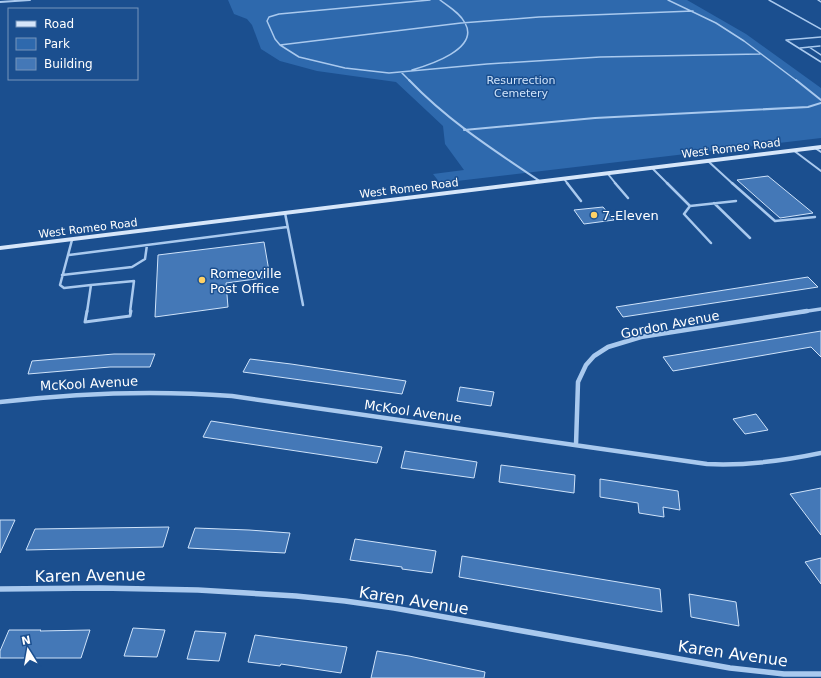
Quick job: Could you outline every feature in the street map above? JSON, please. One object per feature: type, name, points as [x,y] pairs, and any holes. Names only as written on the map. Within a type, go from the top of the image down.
[{"type":"main road","name":"West Romeo Road","points":[[0,248],[653,169],[818,147]]},
{"type":"street","points":[[0,2],[30,0]]},
{"type":"street","name":"Gordon Avenue","points":[[576,445],[578,382],[586,365],[594,356],[608,347],[641,337],[821,309]]},
{"type":"street","name":"McKool Avenue","points":[[0,402],[79,393],[197,393],[232,396],[708,464],[734,466],[766,463],[821,453]]},
{"type":"street","name":"Karen Avenue","points":[[0,589],[156,587],[208,589],[325,599],[394,608],[637,652],[752,671],[776,674],[821,674]]},
{"type":"lane","points":[[430,0],[274,15],[269,17],[267,21],[275,39],[280,45],[299,57],[331,66],[377,72],[401,72],[494,63],[600,57],[760,54]]},
{"type":"lane","points":[[401,72],[436,62],[460,48],[465,43],[468,27],[466,23],[440,0]]},
{"type":"lane","points":[[668,0],[723,27],[821,102]]},
{"type":"lane","points":[[769,0],[821,29]]},
{"type":"lane","points":[[280,45],[466,23],[572,15],[693,11]]},
{"type":"lane","points":[[821,37],[786,40],[821,62]]},
{"type":"lane","points":[[799,48],[820,46]]},
{"type":"lane","points":[[810,47],[821,55]]},
{"type":"lane","points":[[401,72],[438,109],[464,130],[541,182]]},
{"type":"lane","points":[[464,130],[595,118],[808,107],[821,102]]},
{"type":"lane","points":[[818,147],[821,152]]},
{"type":"lane","points":[[793,150],[821,171]]},
{"type":"lane","points":[[709,162],[775,221],[815,217]]},
{"type":"lane","points":[[653,169],[690,206]]},
{"type":"lane","points":[[608,174],[628,198]]},
{"type":"lane","points":[[564,179],[581,201]]},
{"type":"lane","points":[[711,243],[684,214],[690,206],[736,201]]},
{"type":"lane","points":[[714,203],[750,238]]},
{"type":"lane","points":[[285,213],[303,305]]},
{"type":"lane","points":[[69,255],[287,227]]},
{"type":"lane","points":[[72,240],[60,285],[64,288],[91,285],[134,281],[130,316],[85,322],[91,285]]},
{"type":"lane","points":[[62,275],[132,267],[142,262],[147,257],[147,245]]},
{"type":"green space","name":"Resurrection Cemetery","points":[[228,0],[687,0],[746,34],[821,88],[821,138],[440,183],[433,174],[464,170],[445,144],[443,126],[396,82],[317,71],[280,61],[261,49],[252,25],[247,19],[234,14]]},
{"type":"building","points":[[768,176],[813,213],[780,218],[737,180]]},
{"type":"building","name":"7-Eleven","points":[[603,207],[614,220],[584,224],[574,210]]},
{"type":"building","name":"Romeoville Post Office","points":[[264,242],[270,277],[226,283],[228,307],[155,317],[158,255]]},
{"type":"building","points":[[808,277],[818,287],[623,317],[616,307]]},
{"type":"building","points":[[821,331],[821,357],[811,347],[673,371],[663,357]]},
{"type":"building","points":[[114,354],[155,354],[150,367],[110,367],[28,374],[32,361]]},
{"type":"building","points":[[250,359],[406,381],[402,394],[243,372]]},
{"type":"building","points":[[460,387],[494,392],[491,406],[457,401]]},
{"type":"building","points":[[756,414],[768,430],[745,434],[733,419]]},
{"type":"building","points":[[211,421],[382,447],[377,463],[203,437]]},
{"type":"building","points":[[405,451],[477,462],[474,478],[401,468]]},
{"type":"building","points":[[501,465],[575,475],[574,493],[499,482]]},
{"type":"building","points":[[600,479],[678,491],[680,510],[663,507],[664,517],[639,513],[638,503],[600,497]]},
{"type":"building","points":[[821,488],[821,535],[790,494]]},
{"type":"building","points":[[0,520],[15,520],[0,553]]},
{"type":"building","points":[[169,527],[163,547],[26,550],[35,529]]},
{"type":"building","points":[[195,528],[290,533],[285,553],[188,548]]},
{"type":"building","points":[[355,539],[436,551],[432,573],[402,569],[402,567],[350,560]]},
{"type":"building","points":[[462,556],[660,589],[662,612],[459,577]]},
{"type":"building","points":[[821,558],[821,584],[805,562]]},
{"type":"building","points":[[689,594],[736,602],[739,626],[691,617]]},
{"type":"building","points":[[133,628],[165,630],[157,657],[124,656]]},
{"type":"building","points":[[9,630],[90,630],[81,658],[0,658],[0,651]]},
{"type":"building","points":[[195,631],[226,633],[219,661],[187,659]]},
{"type":"building","points":[[255,635],[347,647],[341,673],[281,664],[280,666],[248,662]]},
{"type":"building","points":[[377,651],[485,672],[484,678],[371,678]]},
{"type":"place","name":"7-Eleven","points":[[594,215]]},
{"type":"place","name":"Romeoville Post Office","points":[[202,280]]}]
